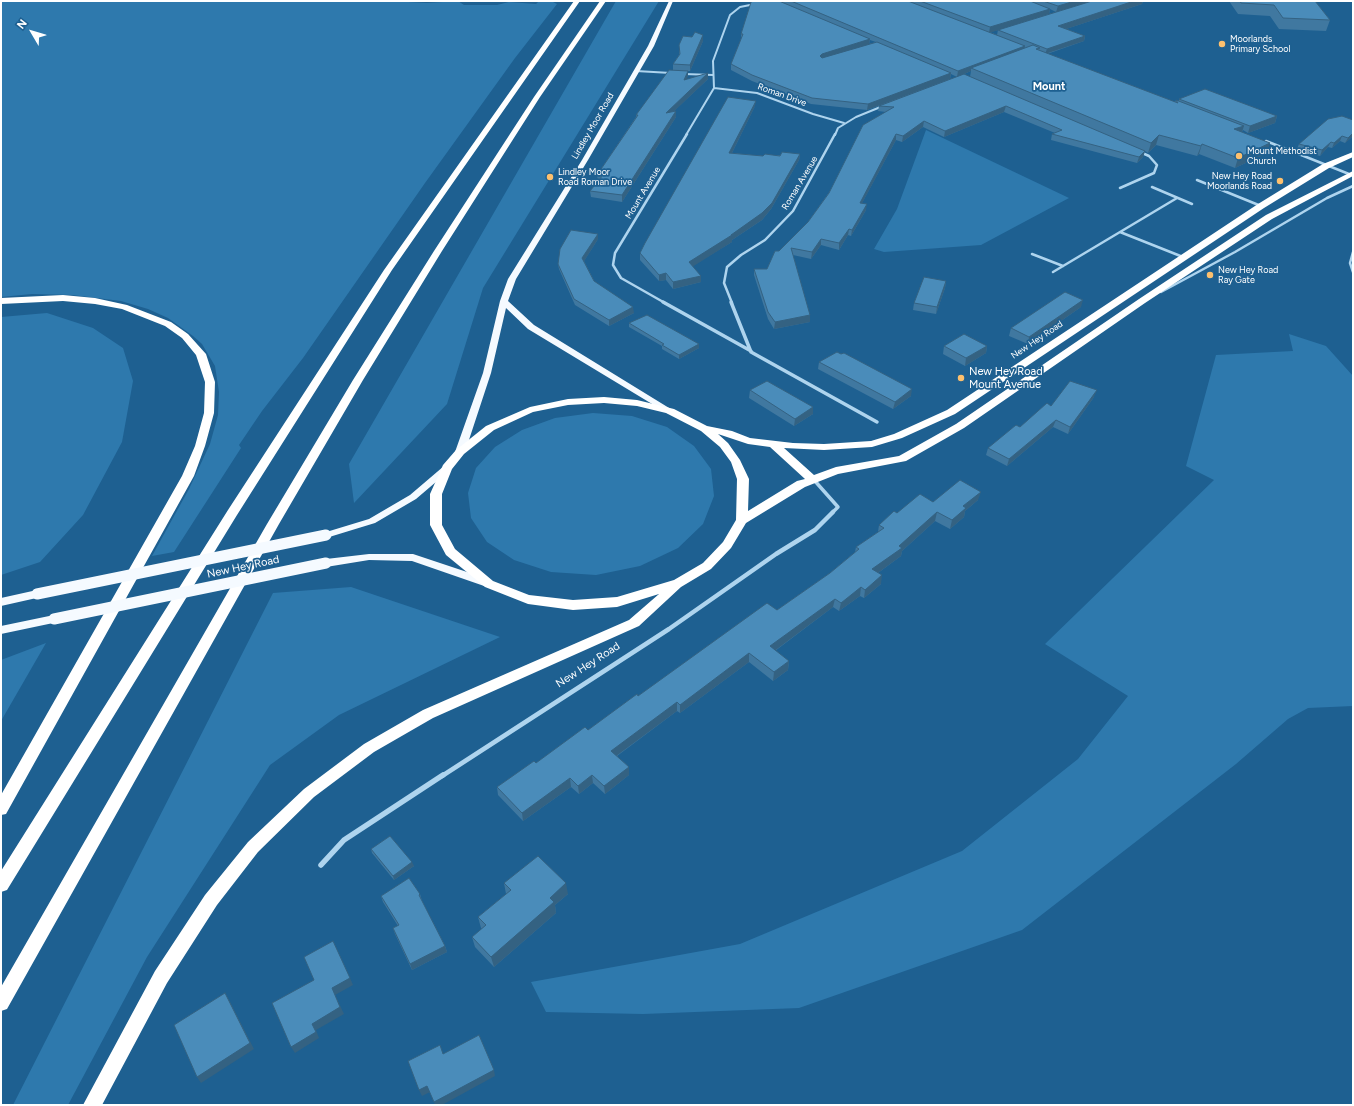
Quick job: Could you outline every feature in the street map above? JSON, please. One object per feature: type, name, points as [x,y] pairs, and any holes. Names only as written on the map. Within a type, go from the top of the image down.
[{"type":"highway","points":[[1,884],[232,513],[388,270],[576,1]]},
{"type":"highway","points":[[1,1003],[272,524],[363,374],[494,164],[602,1]]},
{"type":"highway","name":"New Hey Road","points":[[705,429],[728,433],[748,441],[774,445],[824,447],[872,444],[898,436],[951,412],[1261,206],[1326,166],[1353,154]]},
{"type":"highway","points":[[92,1105],[160,977],[211,900],[253,847],[309,793],[369,748],[428,714],[634,623],[678,583],[707,566],[727,545],[742,520],[801,484],[836,471],[902,460],[960,426],[1142,301],[1269,217],[1351,174]]},
{"type":"highway","points":[[1,301],[49,298],[89,301],[124,307],[148,314],[168,324],[185,336],[201,354],[210,382],[209,413],[200,446],[188,476],[1,809]]},
{"type":"highway","points":[[678,583],[617,602],[573,604],[528,598],[489,584],[450,552],[436,525],[436,494],[447,468],[460,452],[490,428],[530,410],[568,402],[611,400],[637,403],[670,411],[705,429],[724,445],[736,462],[743,478],[742,520]]},
{"type":"highway","points":[[774,445],[813,480]]},
{"type":"main road","name":"Lindley Moor Road","points":[[460,452],[488,373],[504,301],[512,280],[522,260],[585,160],[651,46],[671,1]]},
{"type":"main road","points":[[504,301],[531,327],[670,411]]},
{"type":"main road","name":"New Hey Road","points":[[1,602],[326,535],[372,521],[413,497],[447,468]]},
{"type":"main road","name":"New Hey Road","points":[[1,630],[326,563],[369,557],[413,558],[489,584]]},
{"type":"street","points":[[714,88],[713,62],[730,15],[740,8],[760,3]]},
{"type":"street","points":[[636,71],[674,73]]},
{"type":"street","points":[[682,74],[713,75]]},
{"type":"street","name":"Roman Drive","points":[[714,88],[757,93],[813,114],[844,123]]},
{"type":"street","name":"Mount Avenue","points":[[714,88],[615,253],[613,265],[621,278],[751,352]]},
{"type":"street","points":[[844,123],[885,106]]},
{"type":"street","name":"Roman Avenue","points":[[751,352],[724,283],[727,267],[741,255],[765,240],[782,225],[793,210],[838,128],[844,123]]},
{"type":"street","points":[[1261,140],[1326,166],[1351,174]]},
{"type":"street","points":[[1120,188],[1154,172],[1158,165],[1149,156],[1134,149]]},
{"type":"street","points":[[1197,180],[1261,206]]},
{"type":"street","points":[[1142,301],[1235,252],[1327,198],[1353,186]]},
{"type":"street","points":[[1152,187],[1192,204]]},
{"type":"street","points":[[1053,272],[1177,198]]},
{"type":"street","points":[[1120,232],[1183,257]]},
{"type":"street","points":[[1353,252],[1350,263],[1353,272]]},
{"type":"street","points":[[1032,254],[1063,266]]},
{"type":"street","points":[[751,352],[877,422]]},
{"type":"street","name":"New Hey Road","points":[[322,865],[344,840],[669,629],[776,554],[815,530],[838,507],[813,480]]},
{"type":"shaded area","points":[[1,1],[405,1],[427,3],[458,1],[464,5],[497,5],[509,2],[536,4],[539,1],[559,1],[553,2],[557,4],[515,58],[425,183],[303,358],[262,411],[239,445],[241,448],[174,552],[152,556],[189,489],[210,444],[218,415],[219,392],[215,366],[202,344],[193,336],[168,318],[148,309],[121,301],[72,295],[32,294],[1,297]]},
{"type":"shaded area","points":[[616,1],[659,1],[483,288],[447,404],[354,503],[349,464]]},
{"type":"shaded area","points":[[926,130],[1069,198],[981,245],[884,252],[874,249],[897,209]]},
{"type":"shaded area","points":[[47,313],[93,328],[123,348],[133,381],[122,442],[83,515],[40,562],[1,575],[1,317]]},
{"type":"shaded area","points":[[1289,334],[1326,346],[1353,376],[1353,706],[1308,708],[1288,719],[1236,764],[1022,930],[799,1008],[643,1014],[546,1012],[531,982],[740,944],[962,851],[1078,759],[1128,696],[1045,644],[1214,480],[1186,466],[1216,355],[1293,351]]},
{"type":"shaded area","points":[[593,413],[632,416],[667,427],[694,446],[711,469],[714,496],[703,524],[678,548],[640,566],[596,575],[551,572],[514,560],[487,542],[471,518],[468,493],[476,468],[495,447],[522,430],[555,418]]},
{"type":"shaded area","points":[[351,587],[500,637],[339,715],[270,765],[147,957],[68,1105],[13,1105],[273,593]]},
{"type":"shaded area","points":[[46,643],[1,721],[1,660]]},
{"type":"building","points":[[779,1],[870,39],[822,54],[820,56],[822,58],[877,42],[951,73],[868,104],[812,98],[752,75],[731,64],[743,34],[741,34],[751,2]]},
{"type":"building","points":[[791,1],[908,1],[1025,46],[958,71]]},
{"type":"building","points":[[920,1],[1030,1],[1050,9],[990,27]]},
{"type":"building","points":[[1043,1],[1075,1],[1058,6]]},
{"type":"building","points":[[1092,1],[1134,1],[1058,26],[1085,36],[1047,49],[998,30]]},
{"type":"building","points":[[1240,1],[1315,1],[1330,20],[1283,18],[1274,5],[1241,3]]},
{"type":"building","points":[[695,32],[703,35],[690,65],[673,64],[680,54],[679,45],[683,36],[692,37]]},
{"type":"building","points":[[1033,45],[1040,48],[1036,49],[1178,103],[1176,100],[1244,126],[1234,129],[1270,143],[1238,158],[1202,144],[1201,146],[1159,135],[1151,143],[971,68]]},
{"type":"building","points":[[669,70],[688,71],[684,80],[708,73],[666,113],[676,111],[622,195],[590,191],[603,175],[597,175],[638,115],[636,115]]},
{"type":"building","points":[[964,74],[1145,151],[1139,157],[1052,134],[1062,130],[1006,106],[945,131],[924,121],[903,136],[896,134],[860,203],[867,204],[852,230],[849,229],[839,243],[821,239],[812,252],[791,248],[810,315],[775,322],[768,312],[754,269],[767,269],[775,251],[779,251],[808,222],[829,193],[863,125],[894,107],[879,106]]},
{"type":"building","points":[[1205,89],[1277,116],[1250,126],[1179,99]]},
{"type":"building","points":[[728,97],[756,101],[729,153],[763,156],[765,154],[780,156],[782,152],[800,154],[772,203],[762,213],[732,235],[689,262],[701,276],[673,282],[666,273],[659,275],[640,253]]},
{"type":"building","points":[[1342,116],[1353,120],[1353,133],[1348,138],[1342,136],[1334,143],[1331,142],[1322,150],[1299,144],[1328,119]]},
{"type":"building","points":[[571,230],[598,234],[582,258],[594,281],[633,307],[609,320],[574,299],[558,264],[560,249]]},
{"type":"building","points":[[924,277],[946,281],[937,307],[914,303]]},
{"type":"building","points":[[1065,292],[1083,300],[1029,337],[1011,328]]},
{"type":"building","points":[[647,315],[699,344],[679,355],[629,323]]},
{"type":"building","points":[[964,334],[987,346],[966,358],[944,346]]},
{"type":"building","points":[[837,352],[841,354],[844,353],[912,389],[895,402],[819,362]]},
{"type":"building","points":[[767,381],[813,407],[795,419],[750,390]]},
{"type":"building","points":[[1070,381],[1097,390],[1070,427],[1056,420],[1009,459],[988,448],[1016,425],[1020,427],[1047,403],[1051,406]]},
{"type":"building","points":[[960,480],[981,492],[963,506],[966,508],[952,520],[937,512],[899,546],[902,548],[872,569],[882,575],[865,590],[861,587],[841,603],[835,599],[770,646],[789,661],[774,672],[749,653],[680,705],[677,702],[611,751],[629,767],[604,786],[592,775],[578,786],[570,778],[522,813],[497,787],[534,761],[536,763],[585,727],[588,730],[637,694],[638,696],[767,603],[777,610],[830,573],[859,549],[856,547],[884,528],[879,525],[894,511],[897,513],[920,494],[933,502]]},
{"type":"building","points":[[390,836],[412,862],[393,876],[371,849]]},
{"type":"building","points":[[538,856],[566,883],[550,898],[554,902],[491,957],[472,937],[486,925],[478,917],[511,890],[504,883]]},
{"type":"building","points":[[409,878],[420,894],[419,895],[445,946],[410,964],[393,928],[399,925],[381,896]]},
{"type":"building","points":[[333,941],[350,978],[332,988],[340,1007],[312,1024],[316,1032],[291,1047],[272,1003],[314,980],[304,957]]},
{"type":"building","points":[[225,993],[250,1043],[197,1077],[174,1025]]},
{"type":"building","points":[[479,1035],[494,1070],[434,1102],[427,1086],[419,1090],[408,1061],[440,1045],[443,1054]]},
{"type":"place","name":"Moorlands Primary School","points":[[1222,44]]},
{"type":"place","name":"Mount Methodist Church","points":[[1239,156]]},
{"type":"place","name":"Lindley Moor Road Roman Drive","points":[[550,177]]},
{"type":"place","name":"New Hey Road Moorlands Road","points":[[1280,181]]},
{"type":"place","name":"New Hey Road Ray Gate","points":[[1210,275]]},
{"type":"place","name":"New Hey Road Mount Avenue","points":[[961,378]]},
{"type":"district","name":"Mount","points":[[1049,87]]}]
